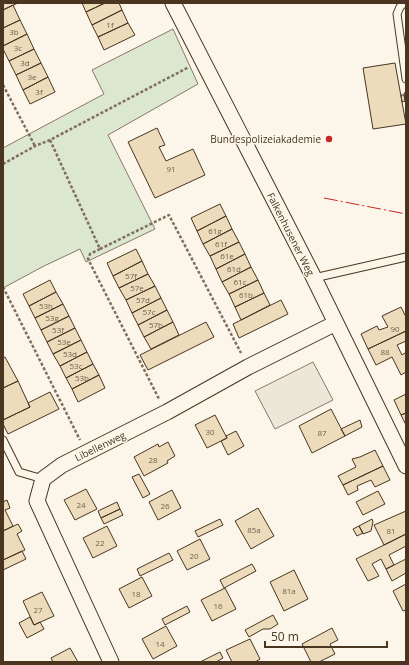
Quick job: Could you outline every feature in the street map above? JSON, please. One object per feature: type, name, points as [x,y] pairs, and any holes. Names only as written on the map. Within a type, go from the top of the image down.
[{"type":"street","name":"Falkenhusener Weg","points":[[173,3],[314,278],[406,466]]},
{"type":"street","name":"Libellenweg","points":[[43,479],[62,465],[86,452],[167,412],[248,367],[336,323]]},
{"type":"street","points":[[43,479],[37,501],[110,662]]},
{"type":"lane","points":[[404,3],[400,7],[397,14],[406,79]]},
{"type":"lane","points":[[314,278],[406,257]]},
{"type":"lane","points":[[3,440],[19,472],[43,479]]},
{"type":"path","points":[[3,164],[202,60]]},
{"type":"path","points":[[3,85],[35,146]]},
{"type":"path","points":[[50,140],[100,249]]},
{"type":"path","points":[[167,412],[88,258],[90,254],[169,216],[248,367]]},
{"type":"path","points":[[3,287],[86,452]]},
{"type":"green space","points":[[173,29],[198,84],[108,135],[155,229],[86,262],[80,249],[3,288],[3,148],[104,94],[92,70]]},
{"type":"shaded area","points":[[313,362],[333,400],[275,429],[255,391]]},
{"type":"building","points":[[3,3],[18,3],[3,10]]},
{"type":"building","points":[[82,3],[105,3],[86,12]]},
{"type":"building","points":[[105,3],[119,3],[122,10],[92,25],[86,12]]},
{"type":"building","points":[[13,5],[20,20],[3,28],[3,10]]},
{"type":"building","points":[[122,10],[128,23],[98,37],[92,25]]},
{"type":"building","points":[[20,20],[27,34],[3,46],[3,28]]},
{"type":"building","points":[[128,23],[135,35],[104,50],[98,37]]},
{"type":"building","points":[[27,34],[34,49],[9,61],[3,46]]},
{"type":"building","points":[[34,49],[41,63],[16,75],[9,61]]},
{"type":"building","points":[[41,63],[48,77],[23,90],[16,75]]},
{"type":"building","points":[[395,63],[406,124],[373,129],[363,68]]},
{"type":"building","points":[[48,77],[55,92],[30,104],[23,90]]},
{"type":"building","points":[[406,92],[406,106],[404,93]]},
{"type":"building","points":[[401,95],[404,95],[405,101],[402,102]]},
{"type":"building","points":[[157,128],[165,145],[159,147],[166,161],[193,149],[205,175],[155,198],[128,142]]},
{"type":"building","points":[[220,204],[226,216],[197,231],[191,218]]},
{"type":"building","points":[[226,216],[232,229],[203,244],[197,231]]},
{"type":"building","points":[[232,229],[239,242],[210,256],[203,244]]},
{"type":"building","points":[[239,242],[245,254],[216,269],[210,256]]},
{"type":"building","points":[[136,249],[142,261],[113,276],[107,263]]},
{"type":"building","points":[[245,254],[251,267],[222,282],[216,269]]},
{"type":"building","points":[[142,261],[148,274],[119,288],[113,276]]},
{"type":"building","points":[[251,267],[258,280],[229,294],[222,282]]},
{"type":"building","points":[[148,274],[155,286],[126,300],[119,288]]},
{"type":"building","points":[[50,280],[56,292],[29,306],[23,294]]},
{"type":"building","points":[[258,280],[264,293],[235,307],[229,294]]},
{"type":"building","points":[[155,286],[161,298],[132,313],[126,300]]},
{"type":"building","points":[[56,292],[63,304],[35,318],[29,306]]},
{"type":"building","points":[[264,293],[270,305],[241,320],[235,307]]},
{"type":"building","points":[[161,298],[167,310],[138,325],[132,313]]},
{"type":"building","points":[[281,300],[288,314],[239,338],[233,324]]},
{"type":"building","points":[[63,304],[69,316],[41,330],[35,318]]},
{"type":"building","points":[[401,307],[406,317],[406,331],[368,349],[361,334],[377,326],[379,330],[388,327],[382,316]]},
{"type":"building","points":[[167,310],[173,322],[144,337],[138,325]]},
{"type":"building","points":[[69,316],[75,328],[47,342],[41,330]]},
{"type":"building","points":[[173,322],[179,335],[151,349],[144,337]]},
{"type":"building","points":[[206,322],[214,337],[148,370],[140,355]]},
{"type":"building","points":[[75,328],[81,340],[53,354],[47,342]]},
{"type":"building","points":[[406,331],[406,341],[397,345],[402,355],[405,353],[406,356],[406,372],[401,375],[392,357],[376,365],[368,349]]},
{"type":"building","points":[[81,340],[87,352],[60,366],[53,354]]},
{"type":"building","points":[[87,352],[93,364],[66,378],[60,366]]},
{"type":"building","points":[[5,357],[18,381],[3,388],[3,358]]},
{"type":"building","points":[[93,364],[99,375],[72,389],[66,378]]},
{"type":"building","points":[[99,375],[105,388],[78,402],[72,389]]},
{"type":"building","points":[[18,381],[30,407],[3,420],[3,388]]},
{"type":"building","points":[[50,392],[59,409],[8,434],[3,424],[3,420],[30,407],[28,403]]},
{"type":"building","points":[[406,394],[406,413],[401,415],[394,400]]},
{"type":"building","points":[[331,409],[345,436],[312,453],[299,426]]},
{"type":"building","points":[[406,413],[406,425],[401,415]]},
{"type":"building","points":[[215,415],[227,438],[207,448],[195,425]]},
{"type":"building","points":[[360,420],[362,427],[345,436],[341,429]]},
{"type":"building","points":[[236,431],[244,446],[228,455],[221,441],[227,438],[226,436]]},
{"type":"building","points":[[168,442],[175,456],[167,461],[168,463],[144,476],[134,457],[158,444],[159,447]]},
{"type":"building","points":[[375,450],[383,466],[343,485],[338,476],[356,467],[352,459]]},
{"type":"building","points":[[383,466],[390,480],[375,487],[371,480],[357,486],[358,490],[348,495],[343,485]]},
{"type":"building","points":[[139,474],[150,494],[143,498],[132,477]]},
{"type":"building","points":[[86,489],[97,509],[75,520],[64,500]]},
{"type":"building","points":[[172,490],[181,508],[158,520],[149,502]]},
{"type":"building","points":[[378,491],[385,504],[363,515],[356,502]]},
{"type":"building","points":[[7,500],[10,508],[5,510],[13,526],[3,531],[3,502]]},
{"type":"building","points":[[117,502],[120,509],[101,518],[98,511]]},
{"type":"building","points":[[258,508],[274,536],[251,549],[235,521]]},
{"type":"building","points":[[120,509],[123,515],[104,524],[101,518]]},
{"type":"building","points":[[406,511],[406,534],[384,545],[374,525]]},
{"type":"building","points":[[220,519],[223,525],[198,537],[195,531]]},
{"type":"building","points":[[372,519],[373,522],[371,531],[363,534],[359,526]]},
{"type":"building","points":[[18,524],[22,531],[17,534],[25,550],[3,560],[3,531]]},
{"type":"building","points":[[107,526],[117,546],[93,558],[83,538]]},
{"type":"building","points":[[359,526],[363,533],[357,536],[353,529]]},
{"type":"building","points":[[406,534],[406,546],[389,555],[394,565],[386,569],[381,559],[372,564],[379,576],[368,581],[356,559]]},
{"type":"building","points":[[200,539],[210,559],[187,570],[177,551]]},
{"type":"building","points":[[22,551],[26,559],[3,570],[3,560]]},
{"type":"building","points":[[169,553],[173,560],[140,576],[137,569]]},
{"type":"building","points":[[406,559],[406,573],[392,581],[386,569]]},
{"type":"building","points":[[252,564],[256,571],[224,588],[220,580]]},
{"type":"building","points":[[294,570],[308,599],[284,611],[270,582]]},
{"type":"building","points":[[142,577],[152,596],[129,608],[119,589]]},
{"type":"building","points":[[406,584],[406,610],[403,611],[393,591]]},
{"type":"building","points":[[225,588],[236,609],[212,621],[201,600]]},
{"type":"building","points":[[42,592],[54,616],[34,625],[23,601]]},
{"type":"building","points":[[187,606],[190,612],[165,625],[162,619]]},
{"type":"building","points":[[273,615],[278,624],[270,629],[263,629],[249,637],[245,630]]},
{"type":"building","points":[[30,617],[34,625],[40,622],[44,629],[27,638],[19,623]]},
{"type":"building","points":[[166,626],[177,646],[153,659],[142,639]]},
{"type":"building","points":[[332,628],[338,640],[330,644],[335,654],[319,662],[311,662],[302,644]]},
{"type":"building","points":[[250,639],[260,659],[255,662],[232,662],[226,650]]},
{"type":"building","points":[[70,648],[78,662],[53,662],[51,658]]},
{"type":"building","points":[[220,652],[223,658],[216,662],[200,662]]},
{"type":"power","points":[[324,198],[406,214]]},
{"type":"place","name":"Bundespolizeiakademie","points":[[329,139]]}]
